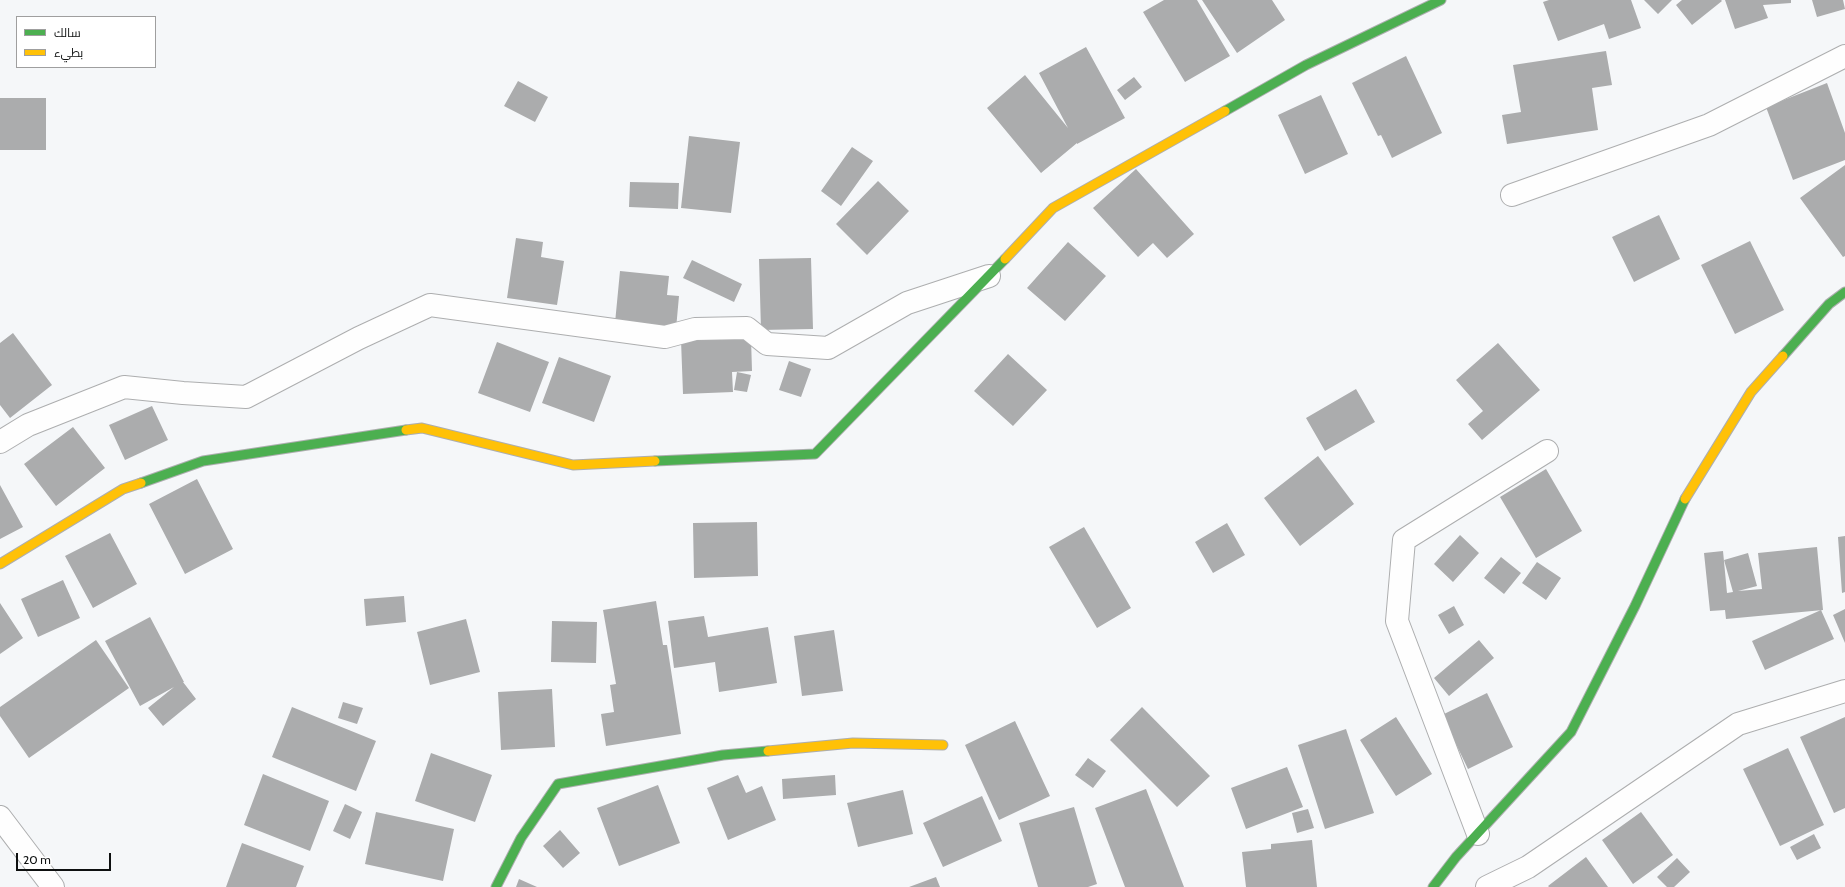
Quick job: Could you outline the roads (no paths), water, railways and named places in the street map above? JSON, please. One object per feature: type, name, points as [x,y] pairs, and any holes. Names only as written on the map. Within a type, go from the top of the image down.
[{"type":"street","points":[[0,564],[124,489],[203,461],[422,428],[573,465],[815,454],[989,276],[1053,208],[1306,65],[1441,0]]},
{"type":"street","points":[[1512,195],[1709,125],[1845,56]]},
{"type":"street","points":[[0,442],[28,425],[124,387],[246,397],[359,338],[430,305],[665,337],[695,329],[747,328],[767,344],[828,348],[907,304],[989,276]]},
{"type":"street","points":[[1433,887],[1456,857],[1571,732],[1635,606],[1679,508],[1752,392],[1829,304],[1845,292]]},
{"type":"street","points":[[1478,834],[1397,621],[1404,540],[1547,451]]},
{"type":"street","points":[[1487,887],[1528,867],[1738,724],[1845,691]]},
{"type":"street","points":[[496,887],[521,838],[558,784],[723,755],[853,743],[943,745]]},
{"type":"street","points":[[0,817],[53,887]]}]
